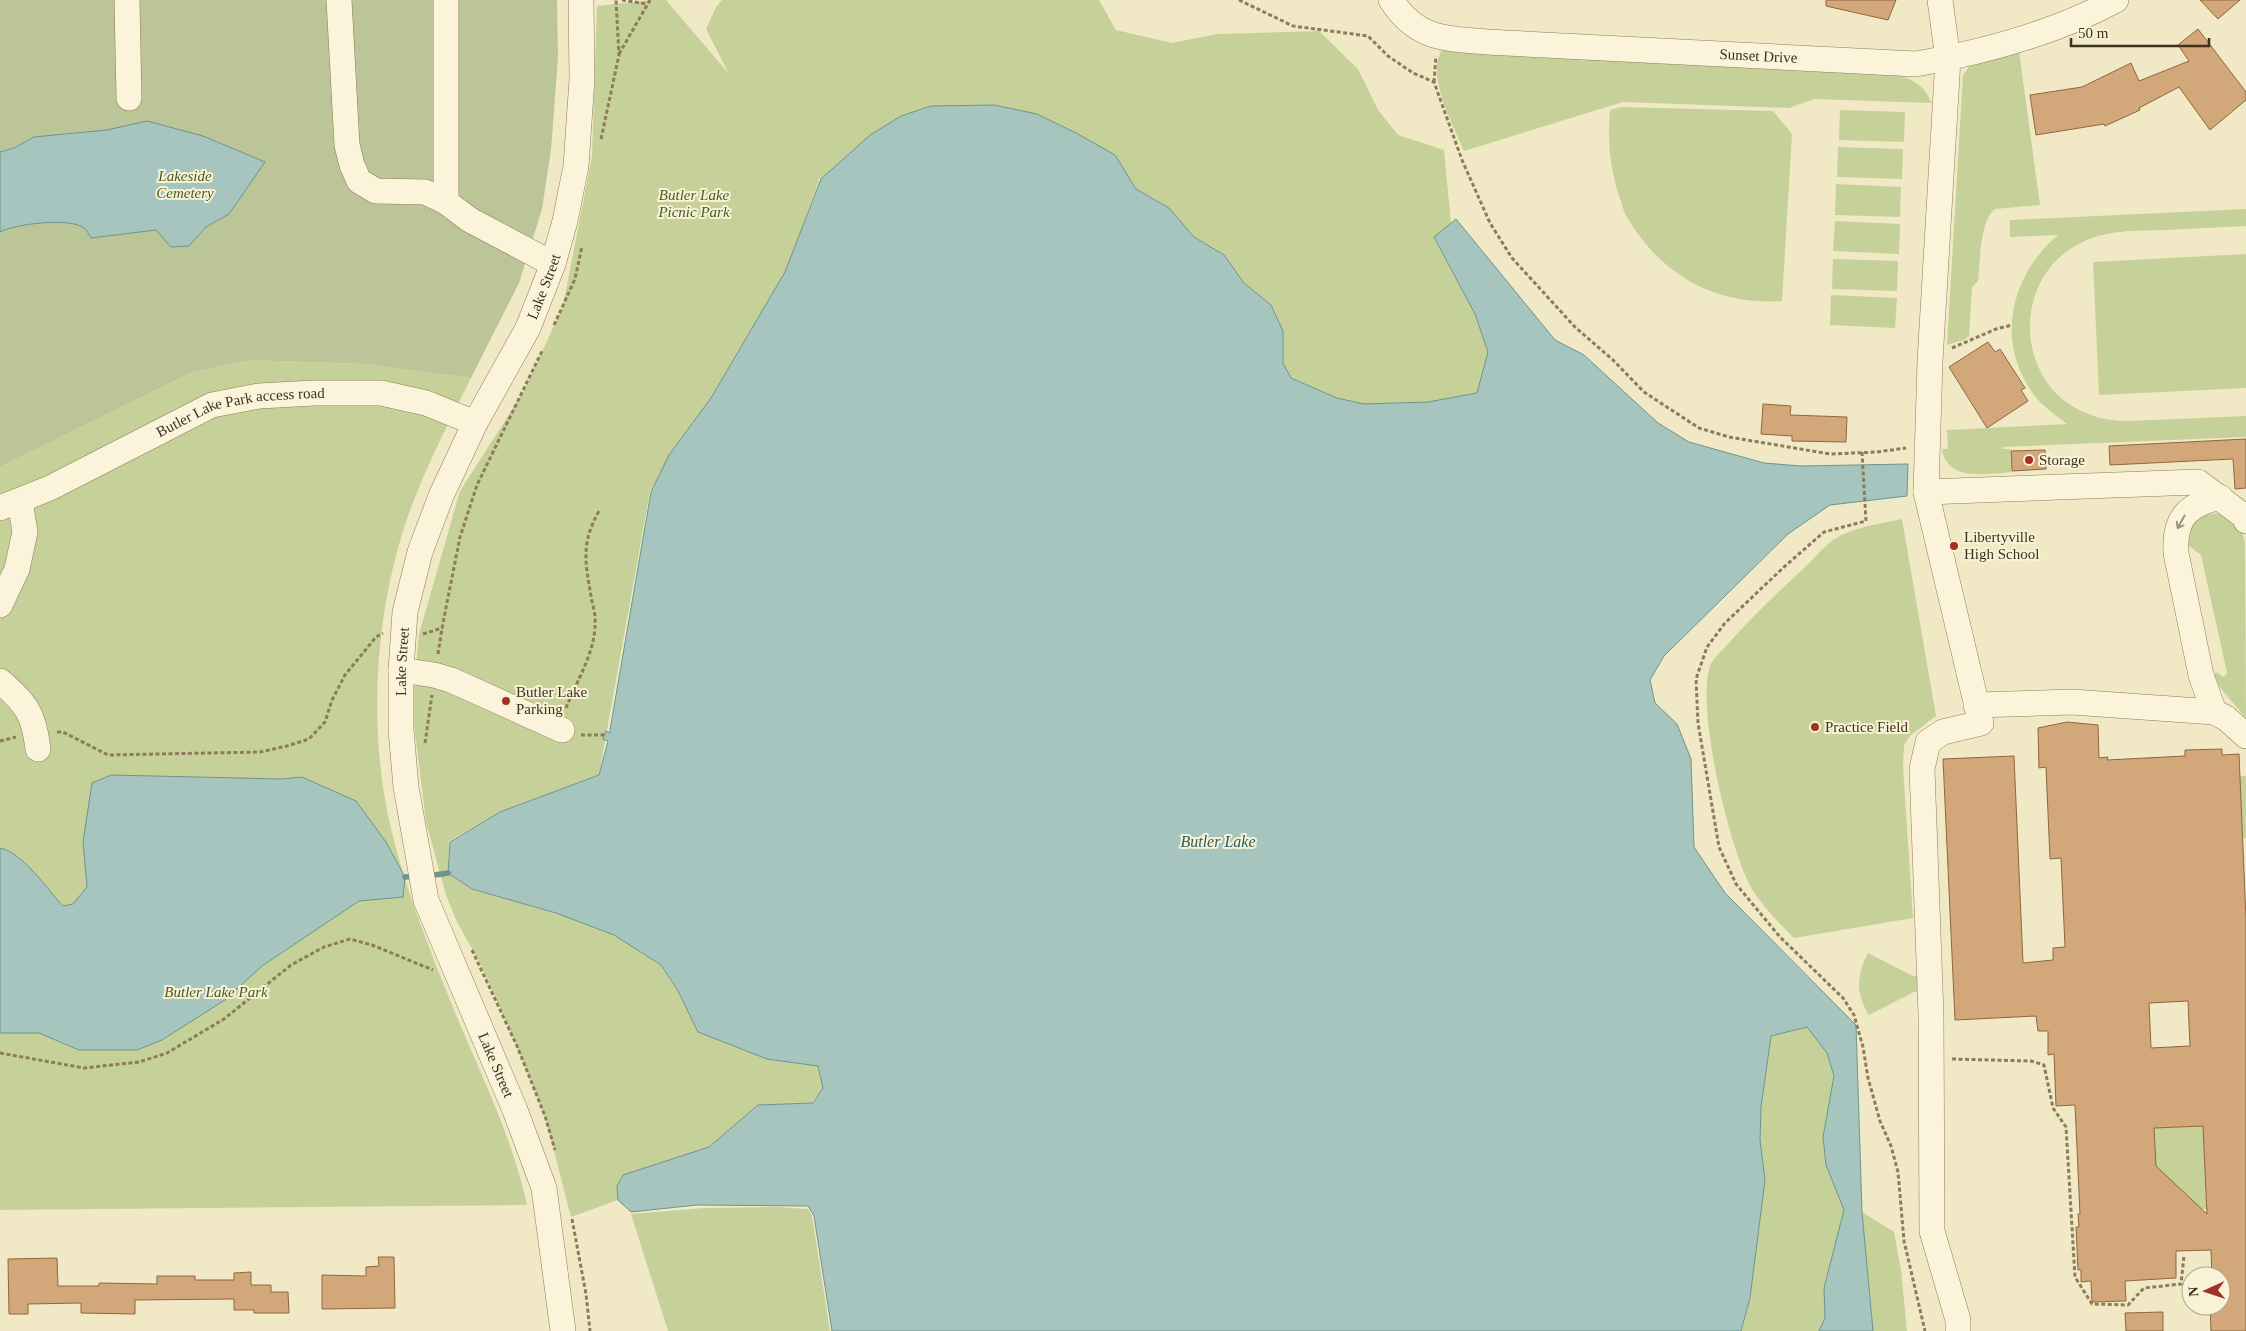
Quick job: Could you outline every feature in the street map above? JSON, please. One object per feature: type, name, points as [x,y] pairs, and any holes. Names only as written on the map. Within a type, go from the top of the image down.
[{"type":"street","points":[[127,0],[129,98]]},
{"type":"street","points":[[339,0],[347,145],[352,165],[359,180],[376,190],[425,192],[446,202],[470,220],[553,264]]},
{"type":"street","points":[[446,0],[446,202]]},
{"type":"street","name":"Lake Street","points":[[564,1331],[544,1188],[516,1110],[426,900],[406,788],[401,730],[405,612],[420,552],[441,496],[475,422],[528,328],[553,264],[565,221],[576,166],[582,79],[581,0]]},
{"type":"street","points":[[1940,0],[1948,58],[1930,361],[1926,492],[1981,723],[1942,732],[1928,742],[1922,770],[1931,1060],[1932,1231],[1958,1320],[1958,1331]]},
{"type":"street","name":"Sunset Drive","points":[[1395,7],[1413,26],[1438,38],[1916,64],[1948,58],[2046,31],[2095,12],[2116,0]]},
{"type":"street","name":"Butler Lake Park access road","points":[[0,605],[17,569],[25,532],[10,504],[50,488],[212,405],[259,396],[314,393],[381,393],[426,403],[475,422]]},
{"type":"street","points":[[1926,492],[2198,482],[2245,516],[2246,521]]},
{"type":"street","points":[[2214,712],[2202,674],[2176,553],[2175,537],[2179,522],[2189,510],[2202,502],[2220,497]]},
{"type":"street","points":[[402,670],[434,675],[562,730]]},
{"type":"street","points":[[0,681],[18,696],[32,716],[37,741]]},
{"type":"street","points":[[1976,705],[2072,702],[2214,712],[2226,718],[2246,736]]},
{"type":"path","points":[[619,55],[649,2],[622,0]]},
{"type":"path","points":[[1239,0],[1293,26],[1368,36],[1388,56],[1413,73],[1434,82]]},
{"type":"path","points":[[1438,38],[1434,82],[1462,160],[1490,223],[1512,258],[1575,327],[1613,360],[1644,392],[1699,428],[1729,437],[1830,454],[1899,449]]},
{"type":"path","points":[[1944,352],[1972,338],[2012,325]]},
{"type":"path","points":[[1862,452],[1866,521],[1824,532],[1725,623],[1707,647],[1696,680],[1698,723],[1719,847],[1736,884],[1780,937],[1843,998],[1854,1015],[1864,1047],[1868,1078],[1880,1121],[1891,1146],[1898,1172],[1904,1242],[1925,1331]]},
{"type":"path","points":[[562,730],[561,722],[587,662],[593,641],[595,618],[585,550],[592,524],[600,511]]},
{"type":"path","points":[[424,748],[442,628]]},
{"type":"path","points":[[0,741],[37,741],[63,732],[108,756],[260,752],[287,746],[310,739],[325,722],[332,700],[345,675],[376,637],[385,632]]},
{"type":"path","points":[[0,1052],[84,1068],[139,1062],[167,1053],[224,1019],[291,965],[324,947],[350,939],[372,945],[430,969],[444,972],[453,966],[478,959]]},
{"type":"path","points":[[1931,1060],[2031,1061],[2044,1065],[2053,1108],[2066,1127],[2076,1277],[2092,1304],[2128,1304],[2144,1288],[2182,1284],[2184,1256]]},
{"type":"green space","name":"Lakeside Cemetery","points":[[0,0],[557,0],[558,57],[551,150],[542,209],[519,283],[471,378],[364,364],[250,360],[190,373],[0,467]]},
{"type":"green space","name":"Butler Lake Picnic Park","points":[[666,0],[729,74],[706,29],[716,7],[722,0],[1099,0],[1116,30],[1172,43],[1217,34],[1319,31],[1358,69],[1378,110],[1398,135],[1444,150],[1451,223],[1434,238],[1475,314],[1488,352],[1477,393],[1428,402],[1364,404],[1337,398],[1290,377],[1283,363],[1283,331],[1271,305],[1244,283],[1224,255],[1194,237],[1169,208],[1136,189],[1114,155],[818,179],[819,181],[786,271],[712,397],[650,491],[599,775],[500,812],[449,841],[448,873],[472,889],[556,913],[614,935],[661,965],[677,989],[767,1059],[818,1066],[823,1088],[812,1103],[758,1105],[709,1147],[623,1175],[617,1186],[618,1200],[571,1217],[545,1116],[517,1046],[478,959],[457,922],[446,895],[426,822],[412,708],[419,634],[460,491],[524,391],[563,306],[592,156],[597,6]]},
{"type":"green space","points":[[1444,49],[1456,52],[1891,72],[1910,79],[1921,86],[1929,96],[1931,103],[1814,99],[1789,108],[1623,102],[1464,151],[1439,87],[1437,64],[1441,51]]},
{"type":"green space","points":[[2019,51],[2040,205],[1995,209],[1990,214],[1986,222],[1982,242],[1978,281],[1972,287],[1969,336],[1964,340],[1947,345],[1963,75],[1969,67],[1967,65]]},
{"type":"green space","points":[[1621,107],[1773,111],[1792,134],[1782,301],[1757,301],[1734,298],[1712,292],[1673,270],[1640,237],[1624,212],[1611,164],[1609,143],[1610,110]]},
{"type":"green space","points":[[1840,110],[1905,112],[1904,142],[1839,140]]},
{"type":"green space","points":[[1838,147],[1903,149],[1902,179],[1837,177]]},
{"type":"green space","points":[[1836,184],[1901,187],[1900,217],[1835,215]]},
{"type":"green space","points":[[2246,209],[2246,226],[2109,233],[2077,245],[2058,258],[2044,276],[2035,296],[2030,317],[2031,339],[2036,361],[2046,381],[2068,404],[2092,416],[2119,421],[2246,416],[2246,437],[2003,447],[2003,449],[2010,449],[2011,472],[1991,474],[1969,474],[1952,467],[1945,460],[1942,449],[1948,449],[1947,430],[2067,424],[2040,402],[2025,382],[2016,360],[2012,338],[2013,315],[2018,293],[2027,272],[2041,252],[2058,235],[2010,237],[2010,220]]},
{"type":"green space","points":[[1835,221],[1900,224],[1899,254],[1833,251]]},
{"type":"green space","points":[[2246,254],[2246,388],[2099,395],[2093,262]]},
{"type":"green space","points":[[1833,259],[1898,261],[1897,291],[1832,289]]},
{"type":"green space","points":[[1831,295],[1897,298],[1895,328],[1830,325]]},
{"type":"green space","name":"Butler Lake Park","points":[[250,360],[364,364],[471,378],[416,494],[394,563],[383,622],[380,652],[377,712],[378,742],[390,826],[405,880],[444,985],[501,1120],[520,1176],[527,1205],[0,1210],[0,467],[190,373]]},
{"type":"green space","points":[[2220,513],[2241,529],[2245,542],[2246,718],[2221,689],[2214,676],[2216,672],[2224,677],[2227,673],[2201,555],[2189,546],[2185,539],[2198,519]]},
{"type":"green space","name":"Practice Field","points":[[1902,519],[1936,716],[1911,735],[1904,745],[1903,767],[1913,918],[1794,938],[1766,909],[1752,889],[1734,844],[1717,777],[1711,743],[1707,710],[1707,683],[1711,664],[1716,656],[1755,615],[1833,540],[1857,529]]},
{"type":"green space","points":[[2239,776],[2246,776],[2246,838],[2242,838]]},
{"type":"green space","points":[[1868,953],[1913,976],[1921,976],[1922,991],[1914,992],[1869,1015],[1862,1000],[1859,985],[1861,969]]},
{"type":"green space","points":[[1807,1027],[1827,1053],[1834,1076],[1823,1137],[1826,1166],[1844,1210],[1825,1288],[1825,1318],[1819,1331],[1741,1331],[1750,1298],[1765,1180],[1760,1140],[1761,1107],[1771,1036]]},
{"type":"green space","points":[[2203,1126],[2207,1209],[2202,1209],[2156,1171],[2154,1128]]},
{"type":"green space","points":[[777,1207],[808,1209],[812,1216],[830,1331],[668,1331],[631,1214],[704,1208]]},
{"type":"green space","points":[[1862,1212],[1894,1232],[1901,1270],[1907,1331],[1873,1331]]},
{"type":"water","name":"Butler Lake","points":[[994,105],[1037,114],[1115,155],[1136,189],[1169,208],[1194,237],[1224,255],[1244,283],[1271,305],[1283,331],[1283,363],[1291,378],[1337,398],[1364,404],[1428,402],[1477,393],[1488,352],[1475,314],[1434,237],[1456,219],[1555,340],[1584,355],[1658,423],[1689,442],[1764,463],[1801,466],[1908,464],[1907,496],[1830,505],[1788,534],[1664,656],[1650,680],[1655,703],[1677,724],[1691,759],[1694,847],[1725,893],[1856,1025],[1862,1212],[1873,1331],[1819,1331],[1825,1318],[1824,1288],[1844,1210],[1826,1165],[1823,1137],[1834,1076],[1827,1053],[1807,1027],[1771,1036],[1761,1107],[1760,1140],[1765,1180],[1750,1298],[1741,1331],[832,1331],[814,1216],[808,1206],[697,1205],[631,1212],[618,1200],[617,1186],[623,1175],[709,1147],[758,1105],[813,1103],[823,1088],[818,1066],[767,1059],[698,1032],[677,989],[661,965],[614,935],[556,913],[472,889],[448,873],[450,842],[500,812],[599,775],[608,741],[603,739],[606,731],[610,733],[651,492],[669,455],[711,398],[785,272],[821,179],[870,135],[901,116],[931,106]]},
{"type":"water","points":[[147,121],[203,136],[265,162],[229,214],[206,227],[189,246],[171,247],[156,230],[91,238],[84,228],[77,225],[55,222],[17,226],[0,232],[0,152],[14,148],[34,137],[107,130]]},
{"type":"water","points":[[111,775],[281,779],[302,777],[356,801],[386,842],[405,877],[403,897],[359,901],[262,966],[225,1000],[162,1040],[137,1050],[79,1050],[39,1033],[0,1033],[0,848],[17,856],[26,864],[63,906],[73,904],[87,887],[83,842],[92,783]]},
{"type":"building","points":[[1826,0],[1896,0],[1888,20],[1826,6]]},
{"type":"building","points":[[2200,0],[2240,0],[2218,19]]},
{"type":"building","points":[[2198,29],[2246,92],[2246,100],[2210,130],[2179,87],[2139,108],[2140,110],[2105,126],[2104,124],[2036,135],[2030,95],[2082,87],[2131,63],[2139,81],[2189,61],[2178,45]]},
{"type":"building","points":[[1988,342],[1995,352],[2000,349],[2025,388],[2021,390],[2028,401],[1987,428],[1949,367]]},
{"type":"building","points":[[1763,404],[1791,406],[1790,415],[1847,417],[1846,442],[1792,441],[1792,436],[1761,434]]},
{"type":"building","points":[[2246,439],[2246,488],[2235,489],[2233,459],[2110,465],[2109,446]]},
{"type":"building","name":"Storage","points":[[2045,450],[2046,469],[2012,471],[2011,451]]},
{"type":"building","points":[[2067,722],[2098,725],[2099,758],[2108,757],[2107,760],[2185,756],[2185,750],[2222,749],[2222,755],[2239,754],[2246,919],[2246,1331],[2211,1331],[2210,1316],[2231,1316],[2231,1266],[2212,1266],[2211,1250],[2176,1251],[2176,1278],[2125,1281],[2126,1301],[2092,1302],[2091,1281],[2081,1282],[2081,1270],[2078,1270],[2076,1227],[2079,1227],[2078,1214],[2080,1214],[2075,1105],[2056,1106],[2054,1054],[2048,1055],[2048,1031],[2038,1031],[2036,1016],[1955,1020],[1943,759],[2014,756],[2023,963],[2053,960],[2053,948],[2065,947],[2061,858],[2050,859],[2046,767],[2039,768],[2038,728]],"holes":[[[2188,1001],[2190,1046],[2151,1048],[2149,1003]],[[2203,1126],[2207,1214],[2156,1166],[2154,1128]]]},
{"type":"building","points":[[378,1257],[394,1257],[395,1308],[322,1309],[322,1275],[366,1276],[366,1267],[379,1266]]},
{"type":"building","points":[[57,1258],[58,1286],[99,1286],[99,1283],[157,1284],[157,1276],[195,1276],[195,1280],[234,1280],[234,1273],[251,1272],[251,1285],[271,1285],[271,1292],[288,1292],[289,1313],[254,1313],[254,1310],[234,1310],[234,1299],[135,1300],[135,1314],[81,1313],[81,1303],[28,1304],[28,1314],[9,1314],[8,1259]]},
{"type":"building","points":[[2163,1312],[2163,1331],[2126,1331],[2125,1313]]},
{"type":"waterway","points":[[428,876],[448,873]]},
{"type":"waterway","points":[[405,877],[417,876]]},
{"type":"place","name":"Storage","points":[[2029,460]]},
{"type":"place","name":"Libertyville High School","points":[[1954,546]]},
{"type":"place","name":"Butler Lake Parking","points":[[506,701]]},
{"type":"place","name":"Practice Field","points":[[1815,727]]}]
